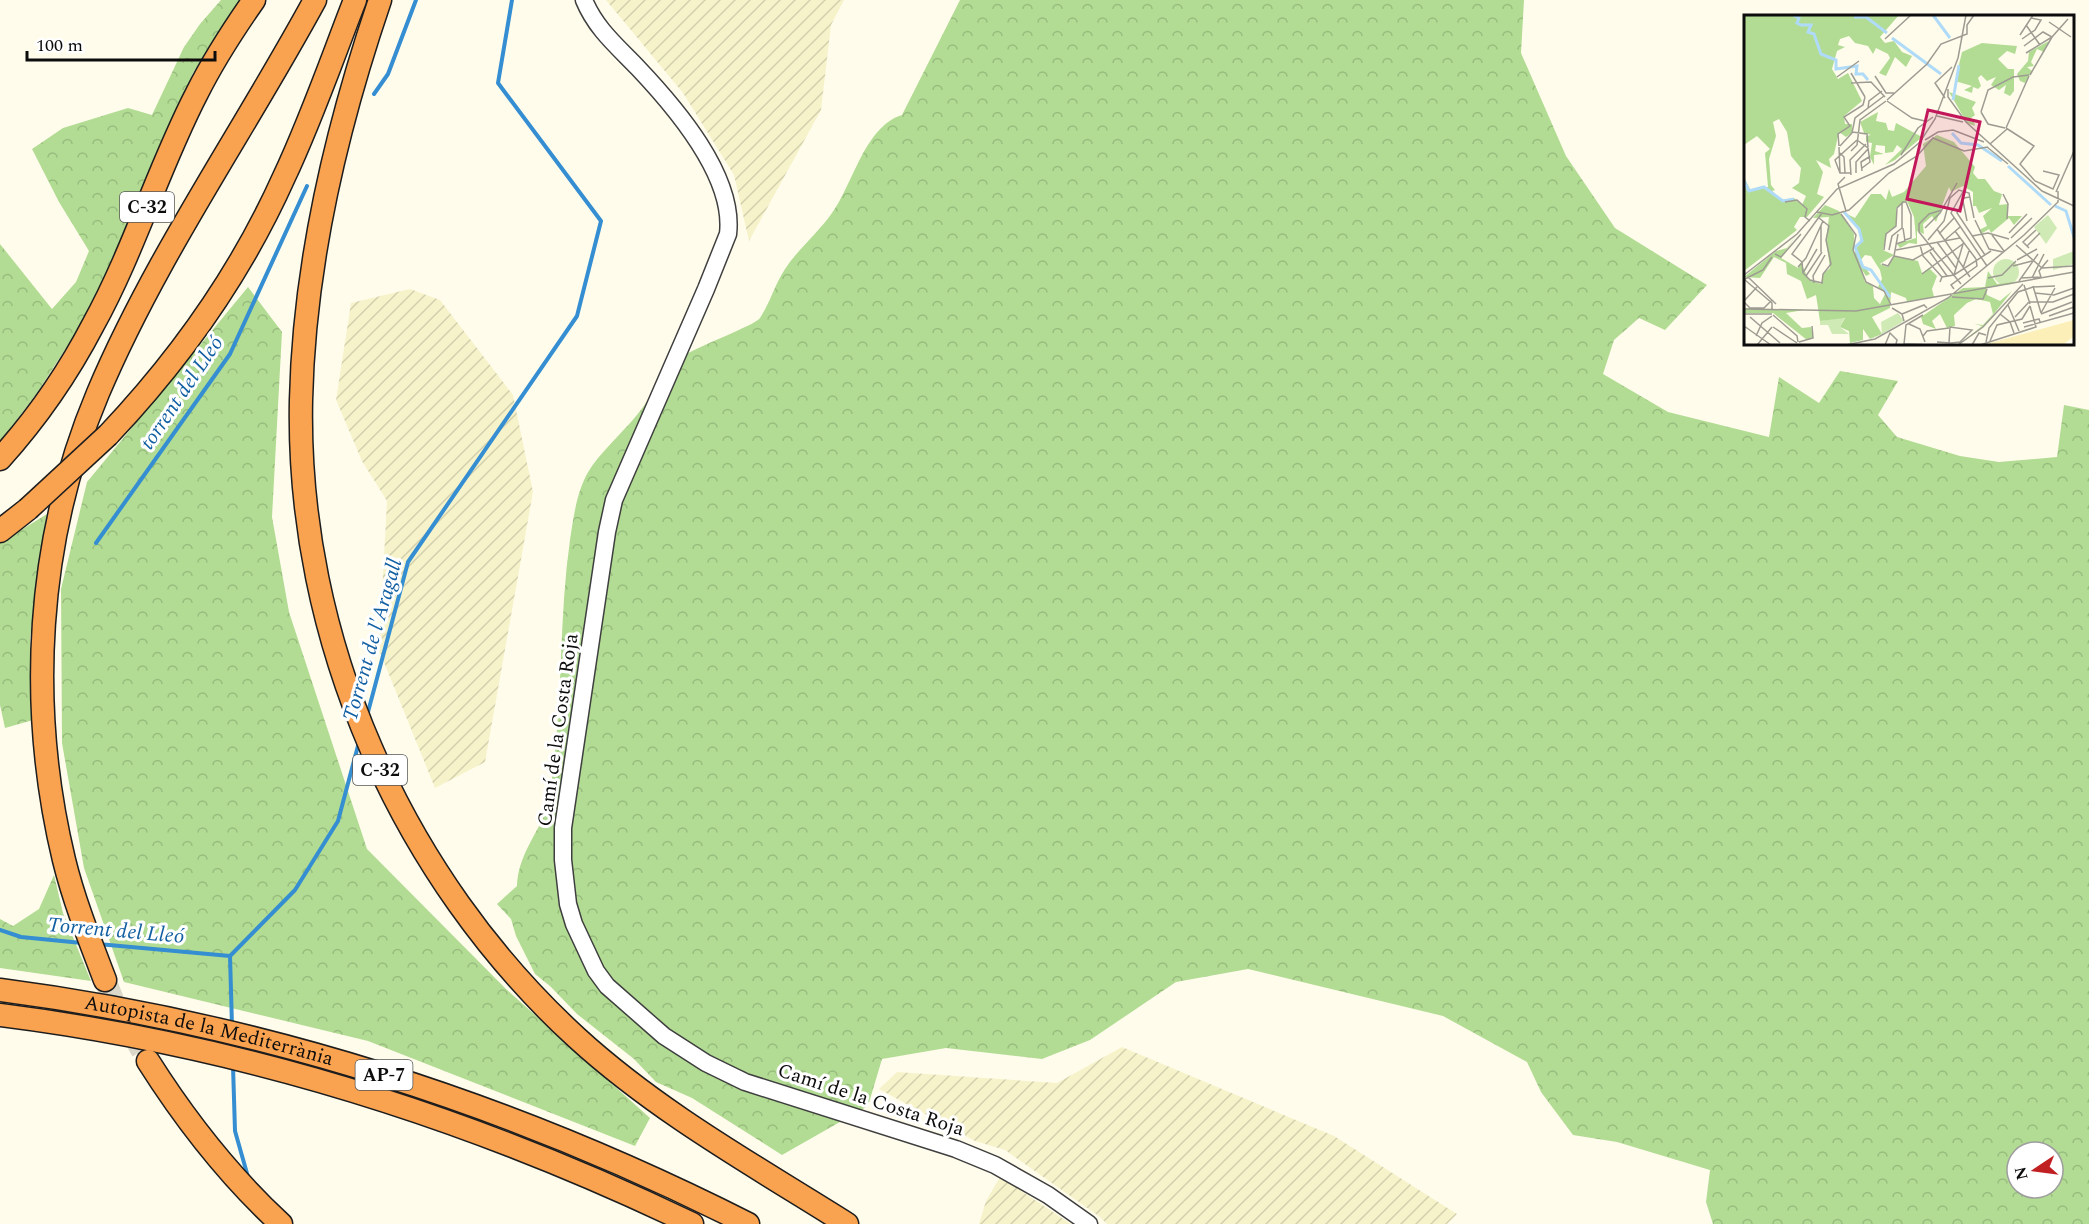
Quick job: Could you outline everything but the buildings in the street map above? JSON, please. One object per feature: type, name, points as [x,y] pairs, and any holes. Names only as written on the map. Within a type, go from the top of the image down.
[{"type":"highway","name":"C-32","points":[[0,459],[38,412],[94,325],[197,92],[254,0]]},
{"type":"highway","name":"C-32","points":[[105,980],[65,863],[52,802],[45,748],[42,676],[44,614],[59,517],[86,424],[124,338],[158,272],[315,0]]},
{"type":"highway","points":[[0,531],[28,509],[108,435],[148,391],[220,294],[253,240],[299,144],[355,0]]},
{"type":"highway","name":"C-32","points":[[380,0],[343,122],[321,214],[307,309],[301,393],[304,477],[314,562],[328,624],[356,713],[395,800],[443,882],[487,941],[541,1003],[601,1059],[659,1104],[847,1224]]},
{"type":"highway","name":"Autopista de la Mediterrània","points":[[0,990],[108,1007],[213,1029],[295,1049],[417,1085],[497,1113],[596,1153],[654,1178],[748,1224]]},
{"type":"highway","name":"Autopista de la Mediterrània","points":[[0,1015],[173,1045],[343,1088],[435,1117],[523,1149],[639,1198],[692,1224]]},
{"type":"highway","points":[[148,1061],[206,1144],[248,1193],[281,1224]]},
{"type":"street","name":"Camí de la Costa Roja","points":[[584,0],[594,21],[603,33],[638,67],[694,136],[710,162],[718,181],[729,224],[728,234],[706,289],[614,500],[607,532],[563,828],[565,882],[574,924],[591,961],[607,986],[664,1036],[706,1064],[745,1082],[956,1149],[995,1165],[1048,1195],[1089,1224]]},
{"type":"shaded area","points":[[606,0],[844,0],[831,25],[821,110],[749,241],[734,175],[683,93]]},
{"type":"shaded area","points":[[410,289],[440,300],[513,395],[533,492],[485,762],[435,788],[379,650],[387,501],[362,461],[336,400],[351,303]]},
{"type":"shaded area","points":[[1122,1047],[1334,1136],[1457,1214],[1447,1224],[1107,1224],[1005,1150],[975,1141],[879,1089],[897,1072],[1057,1083]]},
{"type":"shaded area","points":[[1000,1177],[1071,1224],[979,1224],[986,1201]]},
{"type":"green space","points":[[221,0],[241,0],[193,73],[95,303],[37,393],[0,442],[0,244],[52,309],[76,282],[89,251],[59,202],[32,149],[63,128],[128,108],[152,115],[184,47]]},
{"type":"green space","points":[[960,0],[1524,0],[1521,53],[1566,156],[1615,228],[1707,285],[1665,330],[1639,318],[1614,340],[1603,374],[1668,412],[1769,437],[1779,377],[1819,403],[1840,371],[1898,381],[1878,415],[1897,437],[1960,456],[1999,462],[2057,457],[2064,405],[2089,410],[2089,1224],[1713,1224],[1706,1202],[1710,1170],[1617,1142],[1573,1135],[1541,1092],[1527,1062],[1443,1016],[1248,969],[1176,982],[1090,1040],[1042,1059],[946,1048],[882,1059],[868,1106],[782,1155],[692,1098],[656,1082],[634,1059],[577,1014],[535,974],[516,936],[511,919],[497,904],[517,886],[523,857],[545,814],[548,803],[556,740],[564,597],[570,540],[583,483],[598,458],[637,415],[676,362],[689,352],[756,322],[760,318],[785,269],[832,213],[869,143],[889,121],[902,115]]},
{"type":"green space","points":[[248,287],[282,332],[272,517],[289,612],[367,849],[506,989],[650,1118],[635,1146],[368,1041],[124,982],[84,868],[62,743],[61,589],[87,482]]},
{"type":"green space","points":[[47,514],[30,638],[33,720],[5,728],[0,705],[0,543]]},
{"type":"green space","points":[[54,875],[63,913],[91,981],[0,968],[0,919],[13,926],[39,909]]},
{"type":"waterway","name":"torrent del Lleó","points":[[374,94],[388,74],[416,0]]},
{"type":"waterway","name":"Torrent de l'Aragall","points":[[368,712],[408,562],[577,316],[601,221],[498,83],[512,0]]},
{"type":"waterway","name":"torrent del Lleó","points":[[96,543],[230,354],[307,186]]},
{"type":"waterway","name":"Torrent de l'Aragall","points":[[232,1026],[230,956],[295,890],[338,821],[359,742]]},
{"type":"waterway","name":"Torrent del Lleó","points":[[0,930],[21,937],[82,943]]},
{"type":"waterway","name":"Torrent del Lleó","points":[[98,944],[230,956]]},
{"type":"waterway","name":"Torrent de l'Aragall","points":[[233,1066],[235,1131],[248,1177]]},
{"type":"tunnel","points":[[105,980],[114,1002],[142,1051]]}]
